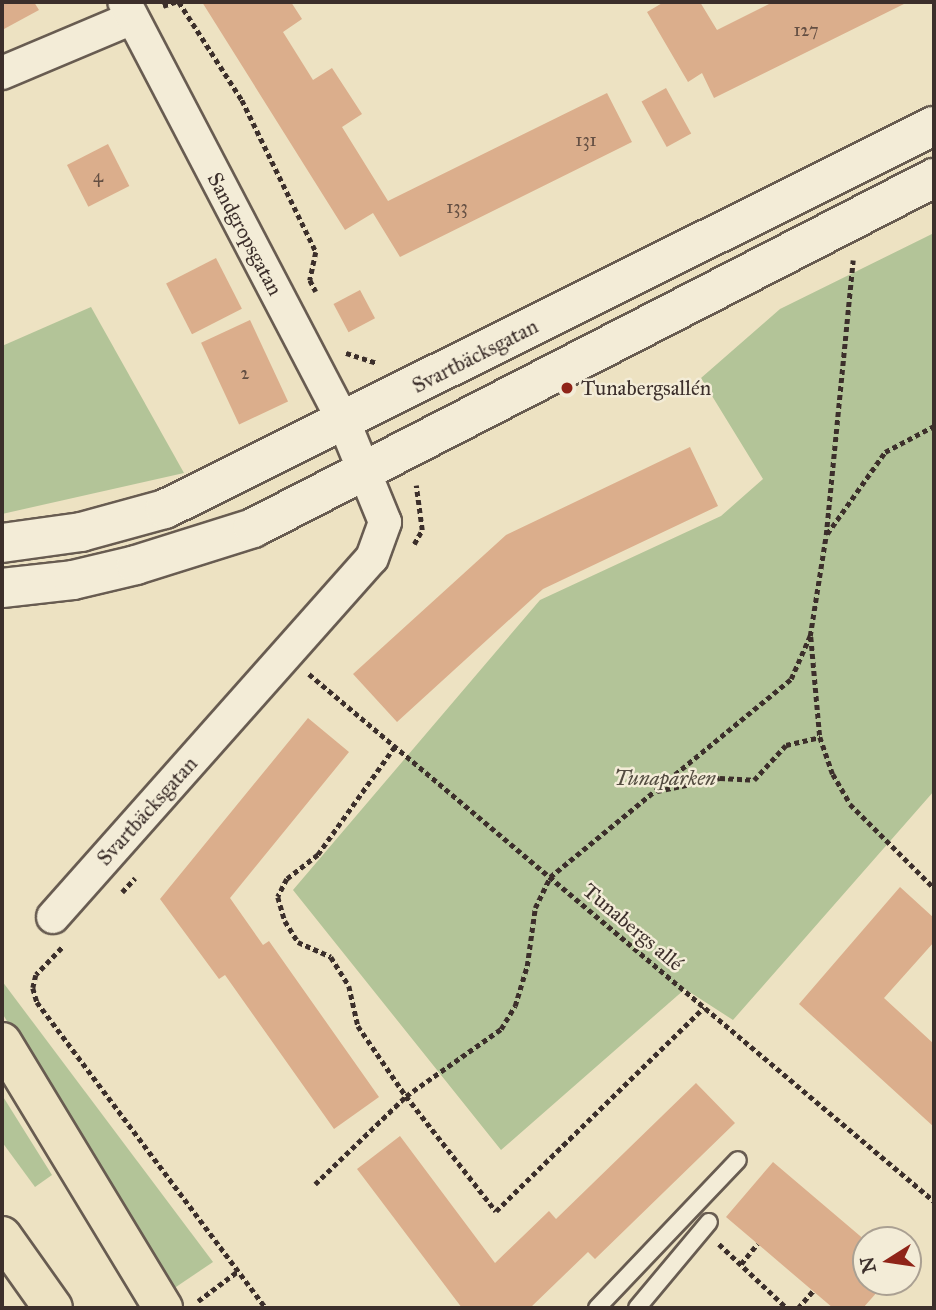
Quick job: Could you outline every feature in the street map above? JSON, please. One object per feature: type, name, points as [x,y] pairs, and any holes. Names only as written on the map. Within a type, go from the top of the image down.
[{"type":"main road","points":[[2,1042],[163,1308]]},
{"type":"main road","points":[[2,1236],[54,1308]]},
{"type":"street","points":[[2,73],[128,10]]},
{"type":"street","name":"Sandgropsgatan","points":[[128,10],[366,467]]},
{"type":"street","name":"Svartbäcksgatan","points":[[2,543],[81,532],[165,509],[934,126]]},
{"type":"street","points":[[2,588],[73,580],[136,565],[253,528],[366,467],[934,178]]},
{"type":"street","name":"Svartbäcksgatan","points":[[61,929],[372,558],[385,522],[366,467]]},
{"type":"lane","points":[[597,1308],[738,1160]]},
{"type":"lane","points":[[637,1308],[706,1226]]},
{"type":"path","points":[[179,2],[242,100],[316,253],[310,280],[322,305]]},
{"type":"path","points":[[853,256],[826,535],[810,636],[820,737],[850,804],[934,888]]},
{"type":"path","points":[[341,342],[347,355],[382,364]]},
{"type":"path","points":[[826,535],[885,452],[934,426]]},
{"type":"path","points":[[314,1184],[406,1096],[501,1029],[515,1006],[527,966],[535,908],[550,877],[791,679],[810,636]]},
{"type":"path","name":"Tunabergs allé","points":[[302,686],[311,676],[934,1201]]},
{"type":"path","points":[[655,791],[720,778],[754,780],[786,745],[820,737]]},
{"type":"path","points":[[394,747],[318,855],[287,880],[278,897],[285,921],[299,942],[331,957],[349,986],[358,1026],[406,1096],[496,1211],[704,1007]]},
{"type":"path","points":[[117,896],[144,867]]},
{"type":"path","points":[[61,929],[36,975],[33,988],[37,1002],[266,1308]]},
{"type":"path","points":[[706,1226],[787,1308]]},
{"type":"path","points":[[741,1264],[757,1244]]},
{"type":"path","points":[[206,1295],[238,1271]]},
{"type":"path","points":[[798,1308],[813,1291]]},
{"type":"green space","name":"Tunaparken","points":[[934,233],[934,791],[733,1020],[685,989],[501,1150],[293,890],[540,600],[721,516],[763,479],[701,378],[780,309]]},
{"type":"green space","points":[[91,307],[184,473],[2,514],[2,346]]},
{"type":"green space","points":[[2,981],[213,1262],[173,1289],[2,1013]]},
{"type":"green space","points":[[2,1095],[52,1175],[35,1187],[2,1142]]},
{"type":"building","points":[[2,2],[34,2],[39,10],[4,29]]},
{"type":"building","points":[[202,2],[291,2],[302,19],[283,32],[313,80],[332,68],[362,114],[342,127],[388,201],[607,93],[632,142],[400,257],[373,213],[345,230]]},
{"type":"building","points":[[664,2],[700,2],[717,30],[773,2],[908,2],[714,98],[702,73],[688,82],[647,12]]},
{"type":"building","points":[[666,88],[691,133],[667,147],[642,102]]},
{"type":"building","points":[[108,144],[129,186],[88,207],[67,165]]},
{"type":"building","points":[[216,258],[242,309],[192,334],[166,283]]},
{"type":"building","points":[[360,290],[375,318],[349,332],[334,304]]},
{"type":"building","points":[[250,320],[288,402],[239,424],[201,343]]},
{"type":"building","points":[[690,447],[718,506],[543,589],[397,722],[353,674],[506,535]]},
{"type":"building","points":[[308,718],[349,752],[230,898],[263,945],[269,941],[379,1097],[334,1129],[225,975],[219,979],[160,899]]},
{"type":"building","points":[[900,887],[934,918],[934,942],[884,998],[934,1044],[934,1127],[799,1004]]},
{"type":"building","points":[[696,1083],[735,1123],[595,1259],[588,1252],[530,1308],[462,1308],[357,1169],[400,1136],[495,1263],[549,1211],[556,1219]]},
{"type":"building","points":[[773,1162],[852,1229],[852,1296],[874,1296],[863,1308],[833,1308],[726,1217]]},
{"type":"place","name":"Tunabergsallén","points":[[567,388]]}]
